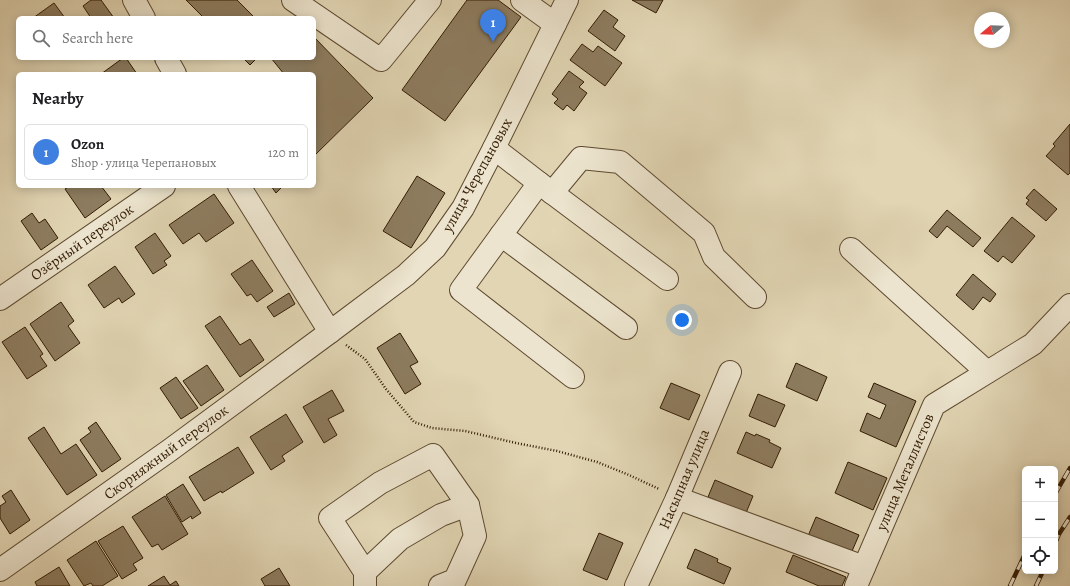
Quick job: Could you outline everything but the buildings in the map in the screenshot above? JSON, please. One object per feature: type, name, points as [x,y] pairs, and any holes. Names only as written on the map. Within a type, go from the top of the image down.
[{"type":"street","points":[[134,0],[143,16]]},
{"type":"street","points":[[293,0],[380,60],[430,0]]},
{"type":"street","points":[[522,0],[556,24]]},
{"type":"street","name":"улица Черепановых","points":[[330,332],[406,274],[435,248],[463,208],[567,0]]},
{"type":"street","points":[[167,60],[174,72]]},
{"type":"street","points":[[494,148],[667,279]]},
{"type":"street","points":[[573,377],[461,290],[501,235],[545,188],[581,158],[620,162],[704,233],[714,257],[755,297]]},
{"type":"street","name":"Озёрный переулок","points":[[0,299],[161,188]]},
{"type":"street","points":[[240,188],[330,332]]},
{"type":"street","points":[[501,235],[626,328]]},
{"type":"street","points":[[851,249],[987,372]]},
{"type":"street","name":"улица Металлистов","points":[[860,576],[934,405],[1033,344],[1070,305]]},
{"type":"street","name":"Скорняжный переулок","points":[[0,570],[170,450],[330,332]]},
{"type":"street","name":"Насыпная улица","points":[[636,586],[677,498],[730,372]]},
{"type":"street","points":[[440,586],[455,580],[475,536],[468,505],[433,455],[380,483],[330,518],[365,579],[400,539],[441,514],[468,505]]},
{"type":"street","points":[[677,498],[860,576]]},
{"type":"street","points":[[0,580],[4,586]]},
{"type":"path","points":[[330,332],[365,359],[386,389],[414,422],[432,428],[465,431],[557,451],[597,462],[629,475],[677,498]]},
{"type":"railway","points":[[1058,489],[1070,468]]},
{"type":"railway","points":[[1057,538],[1070,517]]},
{"type":"railway","points":[[1010,586],[1022,560]]},
{"type":"railway","points":[[1036,586],[1042,574]]},
{"type":"place","name":"Ozon","points":[[493,42]]}]
